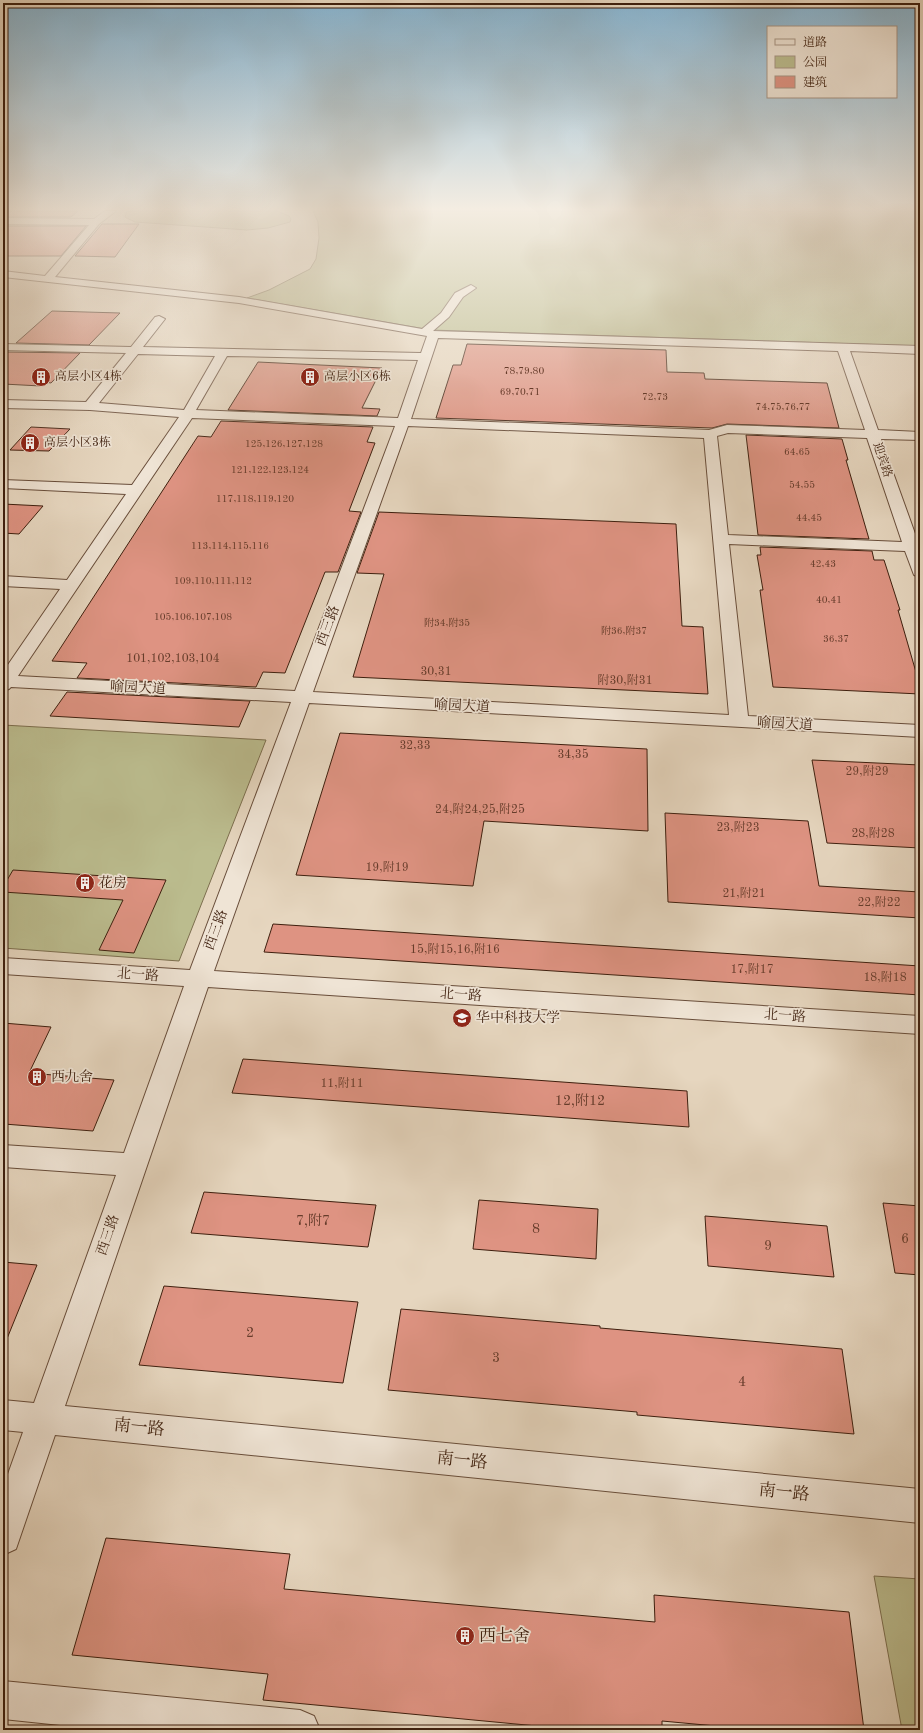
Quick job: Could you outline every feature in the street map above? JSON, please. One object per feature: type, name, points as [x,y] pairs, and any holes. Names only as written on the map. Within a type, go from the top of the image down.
[{"type":"street","points":[[165,292],[239,300],[429,333],[920,350]]},
{"type":"street","points":[[429,333],[445,315],[459,295],[464,292]]},
{"type":"street","points":[[90,406],[136,350],[159,319]]},
{"type":"street","name":"西三路","points":[[3,1537],[199,979],[426,357],[429,333]]},
{"type":"street","points":[[3,347],[426,357]]},
{"type":"street","name":"迎宾路","points":[[843,347],[873,434],[916,547],[920,572]]},
{"type":"street","points":[[4,682],[188,414],[223,352]]},
{"type":"street","points":[[3,404],[90,406],[188,414],[710,434],[728,429],[920,436]]},
{"type":"street","points":[[710,434],[739,721]]},
{"type":"street","points":[[3,484],[136,490]]},
{"type":"street","points":[[721,539],[916,547]]},
{"type":"street","points":[[3,581],[71,585]]},
{"type":"street","name":"喻园大道","points":[[4,682],[920,731]]},
{"type":"street","name":"北一路","points":[[3,966],[920,1025]]},
{"type":"street","points":[[3,1156],[133,1165]]},
{"type":"street","name":"南一路","points":[[3,1415],[920,1506]]},
{"type":"street","points":[[3,1700],[161,1723],[300,1730]]},
{"type":"green space","points":[[264,292],[920,292],[920,346],[431,330],[247,298]]},
{"type":"green space","points":[[3,725],[266,740],[179,961],[3,948]]},
{"type":"green space","points":[[874,1576],[920,1579],[920,1730],[902,1730]]},
{"type":"building","points":[[52,311],[120,313],[89,345],[16,343]]},
{"type":"building","points":[[467,344],[666,350],[667,372],[704,373],[705,379],[827,383],[839,428],[727,424],[712,428],[436,418],[453,365],[461,365]]},
{"type":"building","points":[[6,352],[80,353],[51,383],[45,382],[41,386],[3,384],[3,354]]},
{"type":"building","points":[[258,362],[382,368],[362,408],[380,409],[377,416],[228,410]]},
{"type":"building","points":[[221,421],[373,427],[367,442],[375,443],[349,511],[361,512],[338,572],[325,572],[285,673],[263,672],[256,687],[77,678],[87,663],[52,661],[198,436],[211,437]]},
{"type":"building","name":"高层小区3栋","points":[[31,427],[70,429],[49,451],[10,450]]},
{"type":"building","points":[[746,435],[842,439],[848,460],[846,460],[869,539],[758,535]]},
{"type":"building","points":[[3,504],[43,506],[19,534],[3,533]]},
{"type":"building","points":[[379,512],[676,524],[682,626],[703,627],[708,694],[353,677],[384,574],[357,573]]},
{"type":"building","points":[[760,547],[872,551],[874,560],[884,560],[900,610],[898,610],[920,686],[920,694],[773,687],[760,590],[763,590],[757,555],[761,555]]},
{"type":"building","points":[[67,692],[250,701],[239,727],[50,716]]},
{"type":"building","points":[[340,733],[647,749],[648,831],[484,821],[473,886],[296,875]]},
{"type":"building","points":[[812,760],[920,765],[920,848],[827,843]]},
{"type":"building","points":[[665,813],[808,821],[819,886],[920,892],[920,918],[668,902]]},
{"type":"building","name":"花房","points":[[13,870],[166,880],[134,953],[99,950],[123,900],[3,892],[3,887]]},
{"type":"building","points":[[273,924],[920,966],[920,995],[264,952]]},
{"type":"building","name":"西九舍","points":[[3,1023],[51,1027],[29,1073],[114,1080],[93,1131],[4,1124],[3,1126]]},
{"type":"building","points":[[243,1059],[687,1091],[689,1127],[232,1093]]},
{"type":"building","points":[[204,1192],[376,1205],[368,1247],[191,1233]]},
{"type":"building","points":[[479,1200],[598,1209],[596,1259],[473,1249]]},
{"type":"building","points":[[883,1203],[920,1206],[920,1275],[895,1273]]},
{"type":"building","points":[[705,1216],[827,1226],[834,1277],[708,1266]]},
{"type":"building","points":[[3,1262],[37,1265],[4,1346],[3,1346]]},
{"type":"building","points":[[164,1286],[358,1302],[343,1383],[139,1365]]},
{"type":"building","points":[[401,1309],[842,1349],[854,1434],[637,1415],[637,1412],[388,1390]]},
{"type":"building","name":"西七舍","points":[[106,1538],[290,1554],[284,1589],[655,1622],[654,1595],[849,1612],[864,1730],[759,1730],[662,1721],[662,1730],[579,1730],[263,1700],[268,1674],[72,1655]]},
{"type":"place","name":"高层小区4栋","points":[[41,377]]},
{"type":"place","name":"高层小区6栋","points":[[310,377]]},
{"type":"place","name":"高层小区3栋","points":[[30,443]]},
{"type":"place","name":"花房","points":[[85,883]]},
{"type":"place","name":"华中科技大学","points":[[462,1018]]},
{"type":"place","name":"西九舍","points":[[37,1077]]},
{"type":"place","name":"西七舍","points":[[465,1636]]}]
